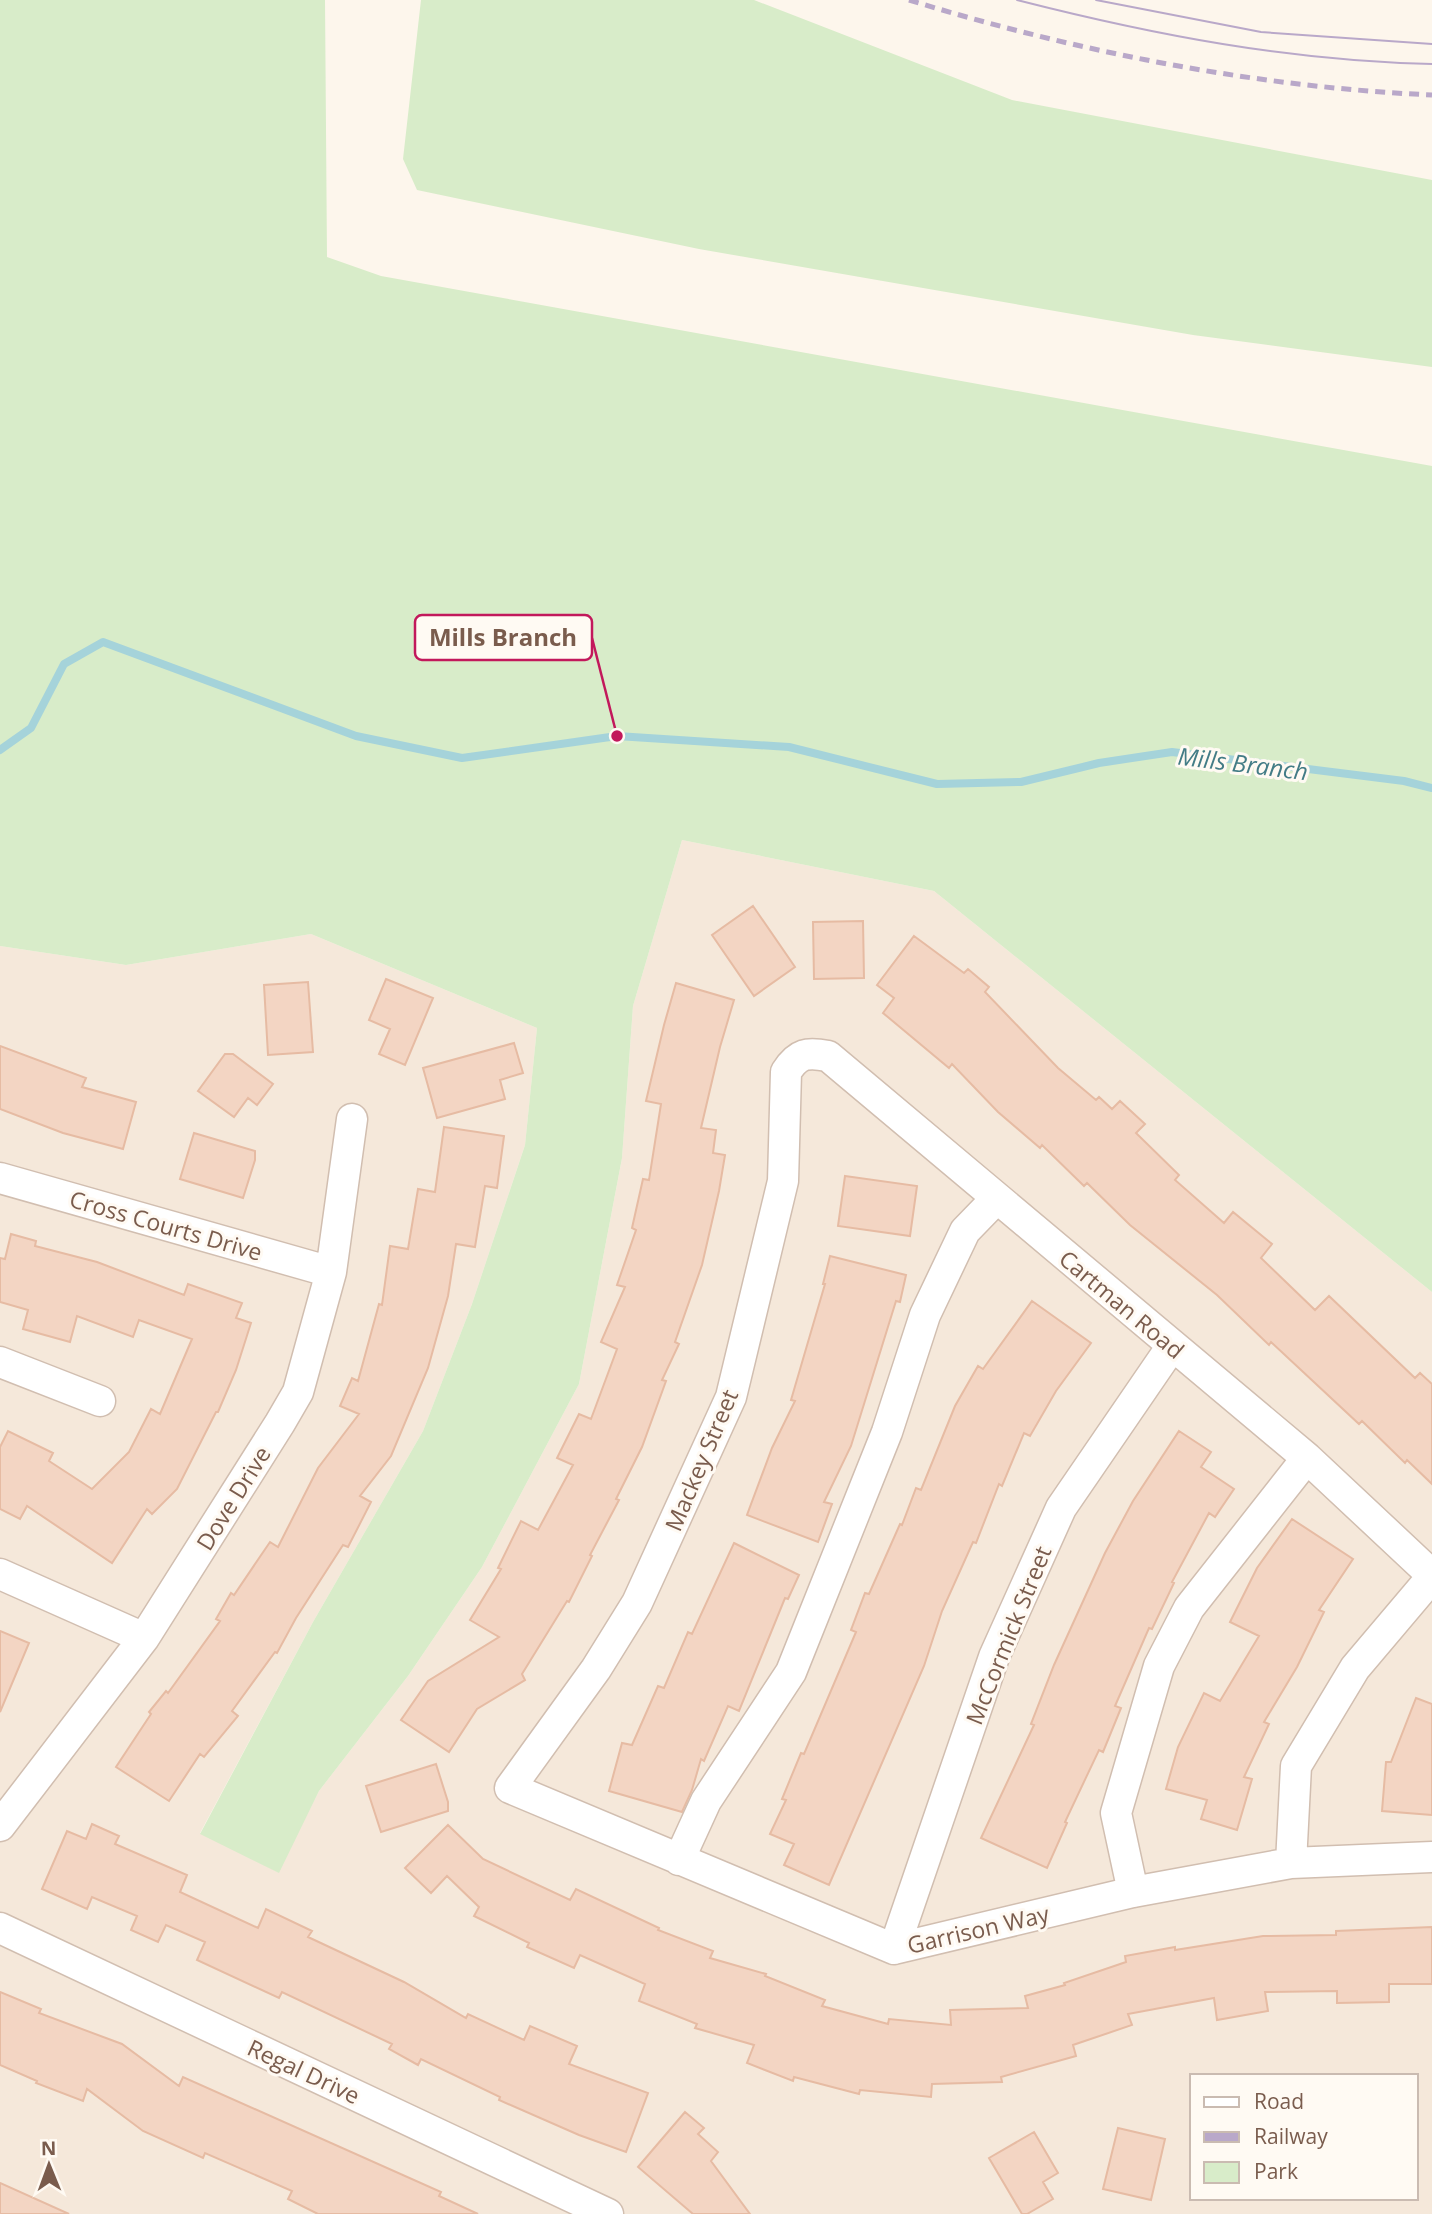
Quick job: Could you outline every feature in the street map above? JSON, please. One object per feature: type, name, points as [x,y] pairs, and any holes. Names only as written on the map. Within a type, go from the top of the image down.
[{"type":"street","name":"Cartman Road","points":[[802,1056],[828,1056],[1307,1458],[1432,1576]]},
{"type":"street","name":"Mackey Street","points":[[510,1788],[596,1669],[637,1603],[731,1397],[783,1181],[786,1072],[793,1061],[802,1056]]},
{"type":"street","name":"Dove Drive","points":[[0,1826],[144,1638],[298,1392],[331,1272],[352,1119]]},
{"type":"street","name":"Cross Courts Drive","points":[[0,1178],[331,1272]]},
{"type":"street","points":[[679,1860],[706,1801],[791,1672],[887,1432],[925,1315],[965,1231],[997,1198]]},
{"type":"street","name":"McCormick Street","points":[[894,1949],[994,1657],[1061,1508],[1172,1346]]},
{"type":"street","points":[[0,1362],[100,1401]]},
{"type":"street","points":[[1133,1892],[1116,1814],[1159,1666],[1189,1608],[1307,1458]]},
{"type":"street","points":[[0,1574],[144,1638]]},
{"type":"street","points":[[1291,1863],[1296,1766],[1355,1668],[1432,1576]]},
{"type":"street","name":"Garrison Way","points":[[510,1788],[894,1949],[1133,1892],[1291,1863],[1432,1857]]},
{"type":"street","name":"Regal Drive","points":[[0,1928],[608,2214]]},
{"type":"shaded area","points":[[682,840],[934,891],[1432,1292],[1432,2214],[0,2214],[0,946],[126,965],[311,934],[537,1028],[525,1145],[472,1304],[423,1431],[313,1622],[200,1833],[278,1872],[319,1791],[408,1676],[482,1567],[579,1384],[622,1158],[633,1006]]},
{"type":"green space","points":[[0,0],[325,0],[327,257],[381,276],[1432,466],[1432,1292],[934,891],[682,840],[633,1006],[622,1158],[579,1384],[482,1567],[408,1676],[319,1791],[279,1873],[200,1834],[313,1622],[423,1431],[472,1304],[525,1145],[537,1028],[311,934],[126,965],[0,946]]},
{"type":"green space","points":[[421,0],[754,0],[1012,100],[1432,180],[1432,367],[1193,335],[699,249],[417,190],[403,159]]},
{"type":"building","points":[[753,906],[795,967],[754,996],[712,935]]},
{"type":"building","points":[[863,921],[864,978],[814,979],[813,922]]},
{"type":"building","points":[[914,936],[964,973],[968,969],[989,987],[985,992],[1058,1068],[1096,1100],[1099,1097],[1112,1109],[1120,1101],[1145,1124],[1136,1133],[1179,1175],[1175,1180],[1224,1223],[1233,1212],[1272,1244],[1261,1258],[1315,1310],[1329,1296],[1415,1378],[1420,1373],[1432,1384],[1432,1484],[1407,1460],[1405,1463],[1362,1421],[1359,1424],[1271,1342],[1269,1345],[1217,1295],[1130,1225],[1087,1183],[1084,1186],[1042,1145],[1040,1148],[998,1112],[952,1064],[949,1068],[883,1013],[894,998],[877,985]]},
{"type":"building","points":[[386,979],[433,998],[405,1065],[379,1054],[390,1029],[369,1020]]},
{"type":"building","points":[[308,982],[313,1052],[268,1055],[264,985]]},
{"type":"building","points":[[676,983],[734,1000],[701,1128],[716,1130],[713,1153],[725,1155],[702,1265],[675,1342],[679,1344],[662,1380],[666,1381],[642,1447],[569,1602],[567,1601],[522,1674],[525,1680],[477,1709],[449,1752],[401,1720],[428,1681],[499,1637],[470,1620],[501,1569],[498,1568],[521,1521],[538,1530],[573,1465],[557,1458],[579,1414],[591,1419],[617,1349],[601,1342],[625,1287],[617,1285],[636,1230],[632,1228],[643,1179],[649,1180],[661,1104],[646,1101]]},
{"type":"building","points":[[514,1043],[523,1073],[500,1080],[505,1099],[437,1118],[423,1068]]},
{"type":"building","points":[[0,1046],[86,1078],[82,1087],[136,1102],[123,1149],[63,1133],[0,1109]]},
{"type":"building","points":[[225,1054],[233,1054],[273,1084],[257,1105],[248,1098],[234,1117],[198,1091]]},
{"type":"building","points":[[444,1127],[504,1136],[497,1188],[485,1186],[475,1247],[456,1244],[448,1296],[428,1368],[391,1456],[360,1496],[371,1502],[348,1547],[343,1545],[277,1653],[275,1652],[232,1711],[238,1716],[204,1757],[200,1754],[169,1801],[116,1767],[151,1714],[149,1712],[166,1691],[168,1693],[220,1621],[216,1619],[231,1593],[234,1595],[270,1542],[278,1547],[318,1468],[359,1414],[340,1406],[352,1378],[358,1381],[379,1304],[382,1305],[390,1246],[408,1249],[418,1189],[435,1192]]},
{"type":"building","points":[[194,1133],[255,1151],[255,1160],[243,1198],[180,1179]]},
{"type":"building","points":[[845,1176],[917,1186],[910,1236],[838,1226]]},
{"type":"building","points":[[11,1234],[36,1241],[35,1246],[97,1262],[184,1295],[188,1284],[242,1303],[236,1318],[251,1323],[236,1370],[218,1412],[177,1489],[152,1514],[147,1509],[112,1563],[27,1506],[20,1519],[0,1509],[0,1447],[8,1431],[53,1453],[49,1461],[92,1489],[129,1452],[151,1409],[160,1414],[192,1339],[139,1320],[133,1337],[77,1316],[70,1342],[23,1329],[28,1310],[0,1302],[0,1258],[5,1259]]},
{"type":"building","points":[[830,1256],[906,1275],[900,1302],[896,1301],[851,1446],[824,1502],[832,1504],[818,1542],[747,1515],[772,1448],[795,1401],[791,1400],[825,1284]]},
{"type":"building","points":[[1032,1301],[1091,1343],[1056,1391],[1030,1436],[1024,1433],[1002,1486],[999,1484],[976,1543],[973,1542],[942,1611],[924,1666],[829,1885],[784,1865],[794,1844],[770,1834],[786,1800],[782,1799],[856,1632],[851,1630],[865,1593],[869,1594],[900,1524],[902,1525],[916,1488],[921,1490],[955,1406],[978,1366],[983,1369]]},
{"type":"building","points":[[1179,1431],[1211,1452],[1201,1467],[1234,1489],[1215,1517],[1209,1513],[1172,1582],[1174,1583],[1152,1629],[1149,1628],[1115,1706],[1121,1708],[1103,1752],[1099,1750],[1047,1868],[981,1838],[1034,1725],[1031,1724],[1054,1665],[1105,1553],[1133,1501]]},
{"type":"building","points":[[1292,1519],[1353,1559],[1319,1610],[1324,1612],[1297,1667],[1264,1722],[1269,1724],[1244,1777],[1252,1779],[1237,1830],[1201,1819],[1207,1800],[1166,1789],[1178,1747],[1204,1693],[1220,1701],[1259,1636],[1230,1622],[1257,1568]]},
{"type":"building","points":[[734,1543],[799,1575],[788,1599],[785,1598],[739,1711],[728,1706],[704,1761],[701,1759],[682,1812],[609,1791],[622,1743],[632,1745],[658,1686],[664,1688],[688,1632],[692,1634]]},
{"type":"building","points":[[0,1631],[29,1643],[0,1712]]},
{"type":"building","points":[[1416,1698],[1432,1704],[1432,1815],[1382,1811],[1386,1762],[1391,1762]]},
{"type":"building","points":[[436,1764],[448,1802],[448,1811],[381,1832],[366,1786]]},
{"type":"building","points":[[92,1824],[119,1836],[115,1844],[187,1875],[180,1892],[258,1928],[266,1909],[312,1931],[308,1937],[404,1982],[466,2018],[468,2014],[524,2040],[530,2026],[577,2046],[569,2064],[648,2093],[626,2152],[499,2100],[500,2097],[421,2059],[418,2065],[389,2049],[392,2044],[282,1992],[279,1998],[197,1960],[205,1942],[166,1925],[158,1942],[131,1930],[137,1916],[92,1897],[87,1909],[42,1889],[67,1831],[86,1839]]},
{"type":"building","points":[[448,1825],[483,1859],[570,1900],[576,1889],[659,1928],[658,1930],[713,1951],[710,1958],[766,1974],[765,1976],[825,2000],[822,2006],[888,2024],[889,2019],[951,2025],[950,2010],[1028,2008],[1025,1996],[1065,1985],[1064,1983],[1126,1962],[1125,1956],[1263,1936],[1336,1935],[1336,1931],[1432,1927],[1432,1984],[1389,1984],[1389,2002],[1337,2003],[1337,1991],[1265,1992],[1268,2011],[1217,2020],[1214,1998],[1128,2014],[1132,2025],[1073,2045],[1076,2056],[1001,2077],[1002,2082],[932,2084],[931,2097],[860,2090],[859,2094],[794,2077],[793,2081],[747,2063],[754,2045],[695,2028],[697,2024],[639,2001],[645,1984],[580,1955],[574,1968],[527,1947],[529,1943],[474,1916],[479,1907],[447,1876],[431,1893],[405,1868]]},
{"type":"building","points":[[0,1992],[41,2009],[39,2013],[122,2044],[179,2086],[183,2077],[441,2192],[439,2196],[478,2214],[318,2214],[288,2199],[292,2191],[205,2153],[203,2158],[143,2131],[87,2089],[83,2101],[36,2083],[37,2081],[0,2065]]},
{"type":"building","points":[[685,2112],[704,2128],[698,2134],[718,2152],[711,2161],[750,2214],[693,2214],[638,2167]]},
{"type":"building","points":[[1118,2128],[1165,2139],[1151,2200],[1103,2189]]},
{"type":"building","points":[[1034,2132],[1058,2173],[1043,2182],[1053,2199],[1027,2214],[1022,2214],[989,2158]]},
{"type":"building","points":[[0,2183],[69,2214],[0,2214]]},
{"type":"waterway","name":"Mills Branch","points":[[0,750],[31,728],[64,664],[103,642],[356,736],[462,758],[617,736],[789,747],[937,784],[1021,782],[1099,763],[1172,752],[1404,781],[1432,788]]},
{"type":"tram line","points":[[1017,0],[1171,35],[1274,52],[1432,64]]},
{"type":"tram line","points":[[1096,0],[1261,32],[1432,44]]},
{"type":"railway","points":[[909,0],[1037,36],[1168,64],[1299,84],[1432,95]]},
{"type":"place","name":"Mills Branch","points":[[617,736]]}]
